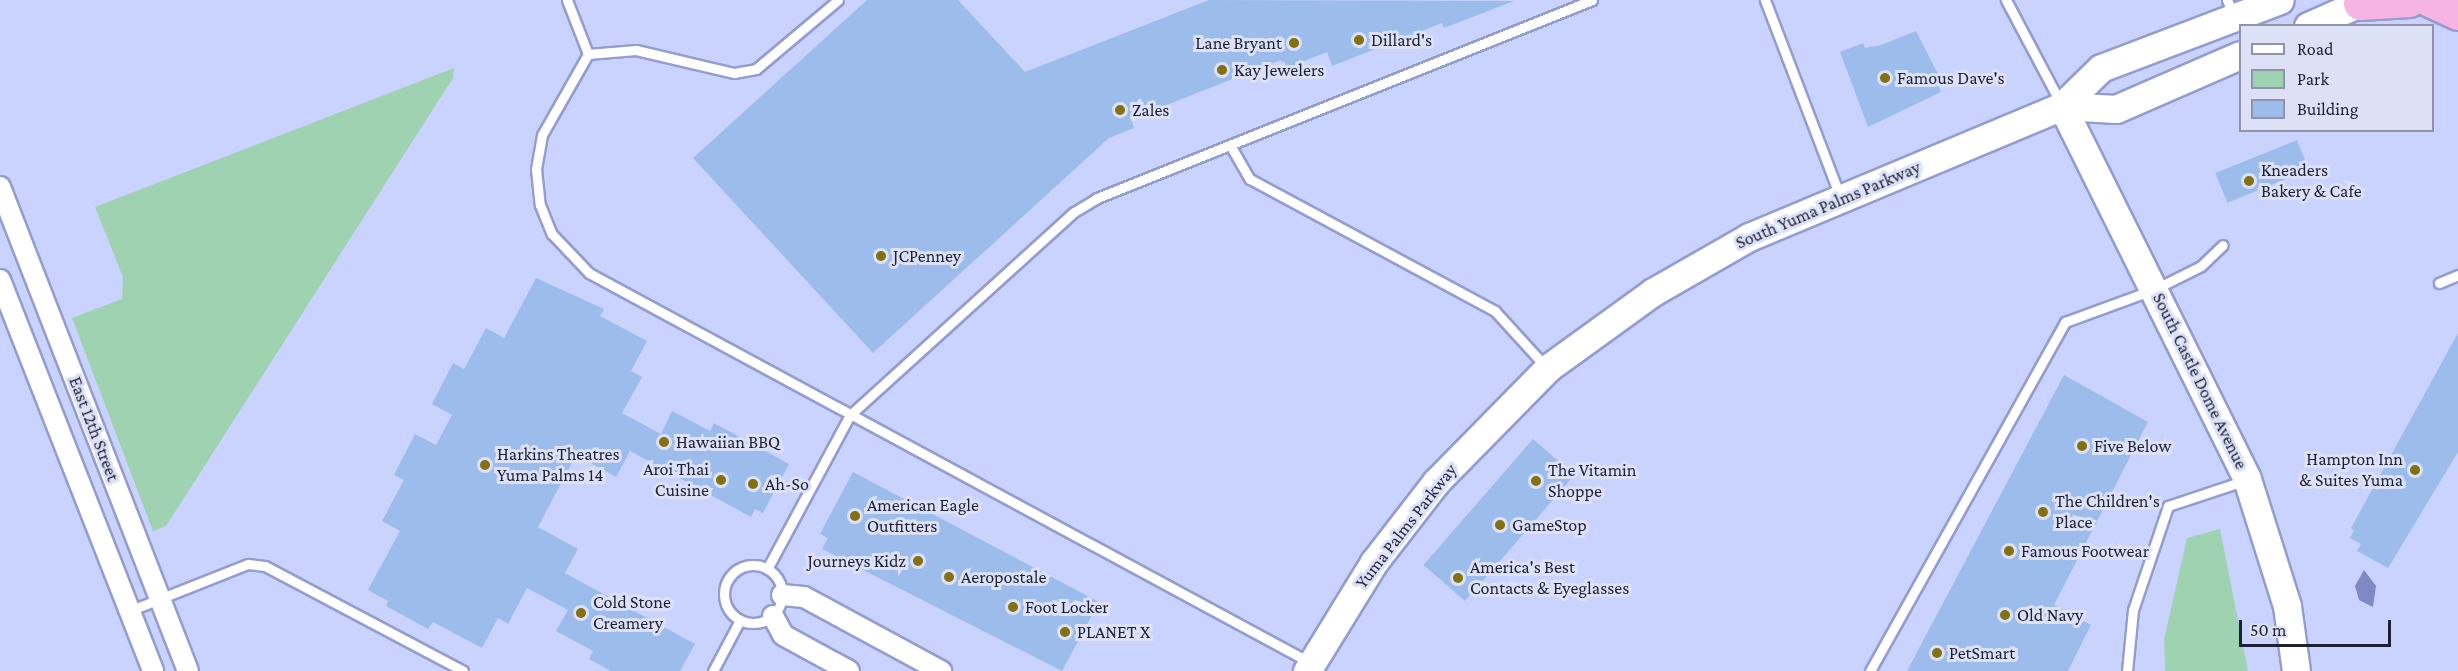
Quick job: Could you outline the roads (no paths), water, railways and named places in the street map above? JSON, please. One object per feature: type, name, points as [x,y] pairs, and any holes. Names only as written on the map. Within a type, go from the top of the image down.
[{"type":"highway","points":[[2364,2],[2409,0]]},
{"type":"highway","points":[[2430,0],[2458,13]]},
{"type":"street","points":[[2062,106],[2101,68],[2231,9],[2280,0]]},
{"type":"street","points":[[2313,24],[2364,2]]},
{"type":"street","points":[[2062,106],[2116,109],[2239,56]]},
{"type":"street","name":"South Yuma Palms Parkway","points":[[1548,368],[1653,292],[1749,237],[2062,106]]},
{"type":"street","name":"South Castle Dome Avenue","points":[[2062,106],[2155,289],[2247,479],[2287,606],[2296,671]]},
{"type":"street","name":"East 12th Street","points":[[0,187],[188,671]]},
{"type":"street","name":"East 12th Street","points":[[0,280],[153,671]]},
{"type":"street","name":"Yuma Palms Parkway","points":[[1309,667],[1374,562],[1436,482],[1548,368]]},
{"type":"street","points":[[782,595],[804,597],[941,671]]},
{"type":"street","points":[[773,616],[783,635],[849,671]]},
{"type":"lane","points":[[567,0],[588,54]]},
{"type":"lane","points":[[588,54],[636,50],[725,71],[756,69],[838,0]]},
{"type":"lane","points":[[767,568],[850,415],[1074,212],[1097,198],[1592,0]]},
{"type":"lane","points":[[1766,0],[1841,198]]},
{"type":"lane","points":[[2006,0],[2062,106]]},
{"type":"lane","points":[[588,54],[542,135],[536,169],[540,205],[552,234],[589,273],[1309,667]]},
{"type":"lane","points":[[1230,145],[1250,179],[1495,311],[1548,368]]},
{"type":"lane","points":[[1870,671],[2065,322],[2155,289],[2201,266],[2223,245]]},
{"type":"lane","points":[[2439,283],[2458,275]]},
{"type":"lane","points":[[2127,671],[2133,610],[2168,506],[2247,479]]},
{"type":"lane","points":[[129,611],[248,564],[265,566],[463,671]]},
{"type":"lane","points":[[749,565],[767,568],[779,580],[782,595],[773,616],[757,624],[740,620],[724,598],[727,580],[749,565]]},
{"type":"lane","points":[[713,671],[740,620]]},
{"type":"water","points":[[2364,570],[2376,586],[2373,607],[2359,600],[2355,586]]},
{"type":"place","name":"Dillard's","points":[[1359,40]]},
{"type":"place","name":"Lane Bryant","points":[[1294,43]]},
{"type":"place","name":"Kay Jewelers","points":[[1222,70]]},
{"type":"place","name":"Famous Dave's","points":[[1885,78]]},
{"type":"place","name":"Zales","points":[[1120,110]]},
{"type":"place","name":"Kneaders Bakery & Cafe","points":[[2249,181]]},
{"type":"place","name":"JCPenney","points":[[881,256]]},
{"type":"place","name":"Hawaiian BBQ","points":[[664,442]]},
{"type":"place","name":"Five Below","points":[[2082,446]]},
{"type":"place","name":"Harkins Theatres Yuma Palms 14","points":[[485,465]]},
{"type":"place","name":"Hampton Inn & Suites Yuma","points":[[2415,470]]},
{"type":"place","name":"Aroi Thai Cuisine","points":[[721,480]]},
{"type":"place","name":"The Vitamin Shoppe","points":[[1536,481]]},
{"type":"place","name":"Ah-So","points":[[753,484]]},
{"type":"place","name":"The Children's Place","points":[[2043,512]]},
{"type":"place","name":"American Eagle Outfitters","points":[[855,516]]},
{"type":"place","name":"GameStop","points":[[1500,525]]},
{"type":"place","name":"Famous Footwear","points":[[2009,551]]},
{"type":"place","name":"Journeys Kidz","points":[[918,561]]},
{"type":"place","name":"Aeropostale","points":[[949,577]]},
{"type":"place","name":"America's Best Contacts & Eyeglasses","points":[[1458,578]]},
{"type":"place","name":"Foot Locker","points":[[1013,607]]},
{"type":"place","name":"Cold Stone Creamery","points":[[581,613]]},
{"type":"place","name":"Old Navy","points":[[2005,615]]},
{"type":"place","name":"PLANET X","points":[[1065,632]]},
{"type":"place","name":"PetSmart","points":[[1937,653]]}]
